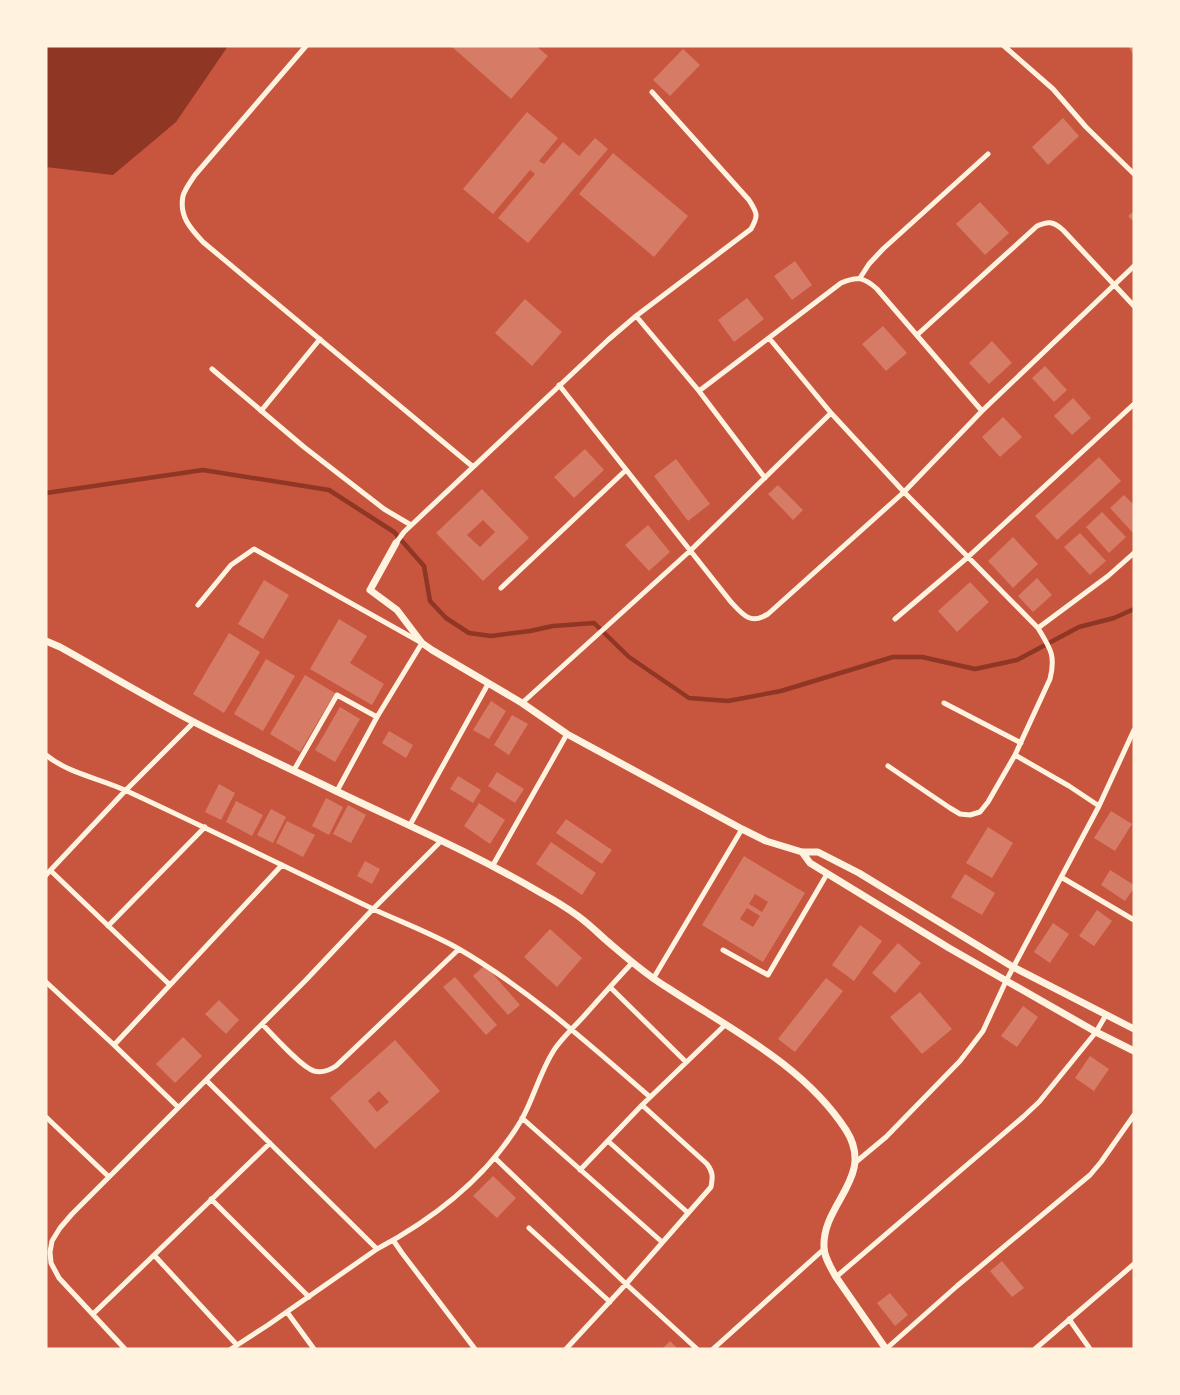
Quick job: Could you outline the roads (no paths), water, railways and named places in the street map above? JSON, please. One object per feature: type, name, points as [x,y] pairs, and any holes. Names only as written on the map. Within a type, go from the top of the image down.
[{"type":"street","points":[[306,46],[195,175],[183,195],[182,213],[190,227],[203,242],[472,466]]},
{"type":"street","points":[[1004,46],[1053,89],[1086,127],[1134,174]]},
{"type":"street","points":[[422,643],[397,610],[370,590],[404,532],[608,340],[636,316],[751,229],[757,219],[756,211],[749,200],[652,92]]},
{"type":"street","points":[[860,278],[868,264],[883,249],[988,154]]},
{"type":"street","points":[[916,335],[1037,226],[1046,222],[1054,222],[1063,230],[1134,306]]},
{"type":"street","points":[[559,385],[731,602],[742,614],[749,618],[760,619],[775,608],[904,492],[982,411],[1134,266]]},
{"type":"street","points":[[699,391],[840,283],[860,278],[869,282],[876,289],[982,411]]},
{"type":"street","points":[[636,316],[699,391],[765,478]]},
{"type":"street","points":[[769,338],[831,413],[904,492],[1039,630],[1053,658],[1054,666],[1050,679],[1021,743],[988,802],[980,812],[970,815],[960,814],[888,766]]},
{"type":"street","points":[[261,411],[320,339]]},
{"type":"street","points":[[212,369],[304,447],[384,509],[411,525]]},
{"type":"street","points":[[895,619],[968,557],[1134,404]]},
{"type":"street","points":[[522,704],[691,550],[831,413]]},
{"type":"street","points":[[500,588],[626,470]]},
{"type":"street","points":[[198,605],[231,565],[254,549],[422,643],[567,734],[766,842],[802,852],[818,852],[859,873],[1014,967],[1134,1029]]},
{"type":"street","points":[[1039,630],[1134,553]]},
{"type":"street","points":[[46,641],[194,722],[493,865],[578,916],[653,979],[726,1024],[800,1077],[840,1122],[849,1135],[855,1151],[854,1173],[825,1232],[824,1248],[829,1265],[836,1277],[886,1349],[957,1286],[1090,1175],[1134,1115]]},
{"type":"street","points":[[337,791],[422,643]]},
{"type":"street","points":[[410,825],[488,684]]},
{"type":"street","points":[[294,770],[338,695],[378,717]]},
{"type":"street","points":[[944,703],[1021,743]]},
{"type":"street","points":[[46,875],[126,790],[194,722]]},
{"type":"street","points":[[856,1162],[886,1138],[960,1061],[983,1030],[1006,981],[1099,806],[1134,730]]},
{"type":"street","points":[[493,865],[567,734]]},
{"type":"street","points":[[46,755],[77,772],[126,790],[205,827],[459,949],[499,974],[572,1028],[650,1098]]},
{"type":"street","points":[[1014,755],[1069,786],[1099,806]]},
{"type":"street","points":[[108,926],[205,827]]},
{"type":"street","points":[[653,979],[742,829]]},
{"type":"street","points":[[125,1349],[59,1278],[52,1263],[50,1252],[52,1241],[60,1228],[441,841]]},
{"type":"street","points":[[802,852],[810,863],[826,874],[1006,981],[1096,1032],[1134,1051]]},
{"type":"street","points":[[114,1045],[282,865]]},
{"type":"street","points":[[52,870],[170,985]]},
{"type":"street","points":[[723,950],[768,975],[826,874]]},
{"type":"street","points":[[1061,877],[1132,919],[1134,912]]},
{"type":"street","points":[[262,1024],[304,1065],[314,1071],[323,1072],[330,1070],[459,949]]},
{"type":"street","points":[[231,1349],[440,1208],[462,1191],[495,1158],[522,1118],[544,1067],[555,1048],[632,963]]},
{"type":"street","points":[[46,982],[178,1108]]},
{"type":"street","points":[[610,987],[686,1062]]},
{"type":"street","points":[[836,1277],[1039,1102],[1096,1032],[1106,1015]]},
{"type":"street","points":[[580,1170],[642,1105],[726,1024]]},
{"type":"street","points":[[206,1080],[377,1249]]},
{"type":"street","points":[[566,1349],[626,1284],[710,1187],[713,1178],[712,1171],[707,1164],[642,1105]]},
{"type":"street","points":[[46,1117],[109,1177]]},
{"type":"street","points":[[522,1118],[662,1242]]},
{"type":"street","points":[[608,1140],[687,1212]]},
{"type":"street","points":[[93,1314],[270,1143]]},
{"type":"street","points":[[495,1158],[626,1284],[698,1349]]},
{"type":"street","points":[[211,1199],[309,1297]]},
{"type":"street","points":[[529,1228],[610,1302]]},
{"type":"street","points":[[393,1240],[476,1349]]},
{"type":"street","points":[[713,1349],[824,1248]]},
{"type":"street","points":[[154,1256],[237,1345]]},
{"type":"street","points":[[1035,1349],[1134,1264]]},
{"type":"street","points":[[287,1312],[314,1349]]},
{"type":"street","points":[[1069,1319],[1090,1349]]},
{"type":"waterway","points":[[46,493],[203,470],[329,490],[394,532],[424,566],[430,601],[446,618],[469,633],[491,636],[553,626],[594,623],[629,657],[689,698],[728,701],[781,691],[893,657],[922,657],[975,669],[1017,660],[1079,627],[1114,618],[1134,609]]}]
